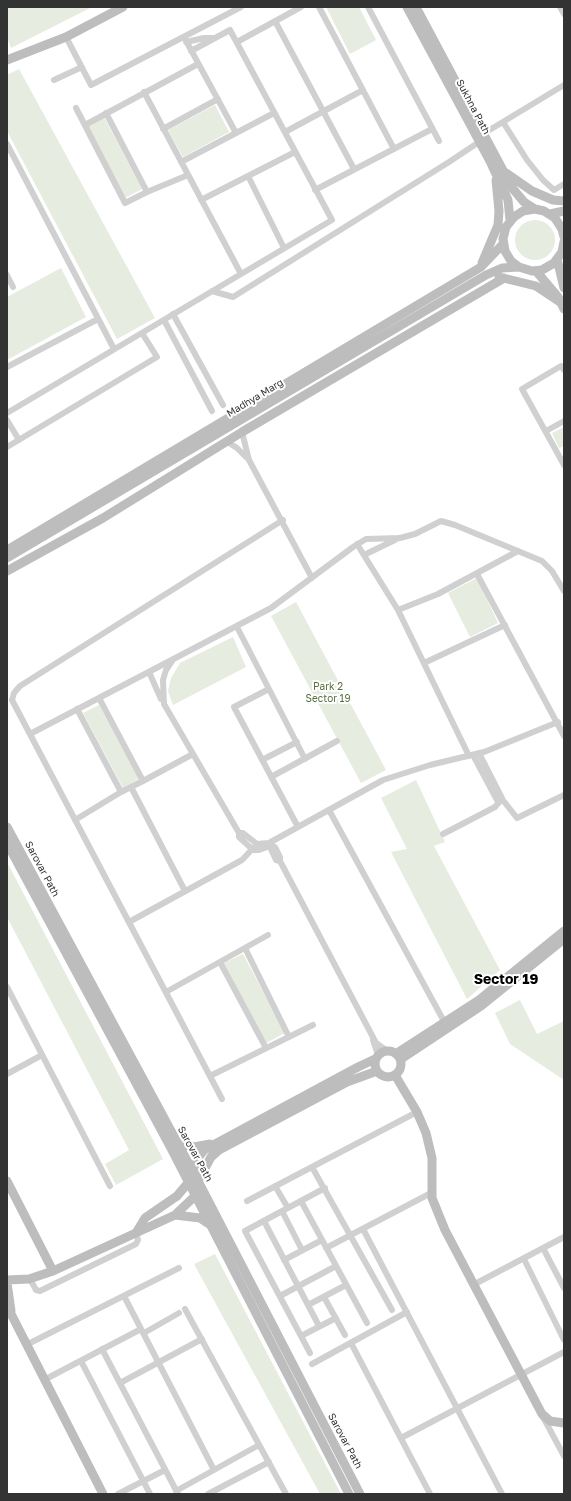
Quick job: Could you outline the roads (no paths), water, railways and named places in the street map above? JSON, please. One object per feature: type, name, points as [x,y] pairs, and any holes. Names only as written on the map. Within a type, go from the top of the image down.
[{"type":"main road","points":[[7,60],[66,37],[123,7]]},
{"type":"main road","name":"Sukhna Path","points":[[407,7],[481,138]]},
{"type":"main road","name":"Sukhna Path","points":[[416,7],[499,172],[508,200],[510,220]]},
{"type":"main road","points":[[481,266],[498,225],[499,172],[532,191],[553,200],[564,201]]},
{"type":"main road","name":"Sukhna Path","points":[[499,172],[524,202],[535,209]]},
{"type":"main road","points":[[563,231],[558,221],[550,214],[535,209],[523,211],[510,220],[504,232],[503,244],[509,259],[518,267],[536,271],[542,270],[557,259],[562,252],[564,242]]},
{"type":"main road","points":[[550,214],[564,211]]},
{"type":"main road","name":"Madhya Marg","points":[[7,550],[481,266],[503,244]]},
{"type":"main road","points":[[557,259],[564,288]]},
{"type":"main road","name":"Madhya Marg","points":[[7,558],[486,275],[502,268],[518,267]]},
{"type":"main road","points":[[536,271],[562,306]]},
{"type":"main road","points":[[486,275],[536,286],[562,306]]},
{"type":"main road","points":[[7,571],[98,520],[226,441],[454,309],[504,278]]},
{"type":"main road","points":[[454,309],[466,287]]},
{"type":"main road","name":"Sarovar Path","points":[[7,827],[198,1181],[360,1494]]},
{"type":"main road","name":"Sarovar Path","points":[[7,844],[188,1182],[349,1494]]},
{"type":"main road","points":[[399,1056],[446,1025],[479,1000],[564,931]]},
{"type":"main road","points":[[446,1025],[481,1006],[564,939]]},
{"type":"main road","points":[[12,1316],[7,1282],[30,1279],[53,1271],[175,1215],[195,1196],[198,1181],[210,1157],[219,1150],[242,1134],[345,1078],[386,1050],[399,1056]]},
{"type":"main road","points":[[345,1078],[377,1071],[384,1076],[395,1075],[401,1068],[399,1056]]},
{"type":"main road","points":[[377,1057],[377,1071]]},
{"type":"main road","points":[[395,1075],[417,1112],[426,1133],[432,1158],[431,1193],[445,1230],[542,1414],[550,1421],[564,1423]]},
{"type":"main road","points":[[177,1144],[194,1147],[216,1143],[242,1134]]},
{"type":"main road","points":[[136,1233],[145,1218],[177,1196],[188,1182],[192,1170],[204,1150],[216,1143]]},
{"type":"main road","points":[[7,1180],[53,1271]]},
{"type":"main road","points":[[175,1215],[200,1218],[210,1225]]},
{"type":"main road","points":[[7,1306],[103,1494]]},
{"type":"street","points":[[66,37],[91,85],[185,40],[241,7]]},
{"type":"street","points":[[237,42],[301,7]]},
{"type":"street","points":[[319,7],[394,149]]},
{"type":"street","points":[[368,7],[439,141]]},
{"type":"street","points":[[560,7],[564,14]]},
{"type":"street","points":[[275,21],[354,169]]},
{"type":"street","points":[[7,413],[332,220],[230,30],[191,51]]},
{"type":"street","points":[[185,40],[215,38]]},
{"type":"street","points":[[185,40],[236,133]]},
{"type":"street","points":[[85,124],[198,64]]},
{"type":"street","points":[[54,80],[82,67]]},
{"type":"street","points":[[212,291],[233,297],[449,162],[503,122],[564,85]]},
{"type":"street","points":[[285,132],[323,110],[363,90]]},
{"type":"street","points":[[144,92],[241,274]]},
{"type":"street","points":[[163,129],[218,100]]},
{"type":"street","points":[[76,108],[125,203],[188,175]]},
{"type":"street","points":[[106,113],[147,192]]},
{"type":"street","points":[[181,162],[274,113]]},
{"type":"street","points":[[503,122],[527,160],[543,180],[554,190],[564,184]]},
{"type":"street","points":[[315,190],[432,129]]},
{"type":"street","points":[[7,144],[114,349]]},
{"type":"street","points":[[201,200],[295,152]]},
{"type":"street","points":[[248,176],[284,248]]},
{"type":"street","points":[[7,275],[13,287]]},
{"type":"street","points":[[173,314],[223,405]]},
{"type":"street","points":[[7,367],[98,319]]},
{"type":"street","points":[[164,320],[212,411]]},
{"type":"street","points":[[7,447],[156,357],[142,333]]},
{"type":"street","points":[[564,370],[561,366],[522,389],[564,465]]},
{"type":"street","points":[[7,420],[19,440]]},
{"type":"street","points":[[546,431],[564,422]]},
{"type":"street","points":[[242,432],[249,460]]},
{"type":"street","points":[[226,441],[237,448],[249,460],[283,520],[312,578]]},
{"type":"street","points":[[222,1099],[12,700],[14,693],[20,686],[283,520]]},
{"type":"street","points":[[364,555],[400,538],[415,534],[441,521],[455,525],[542,561],[552,571],[564,591]]},
{"type":"street","points":[[30,734],[271,608],[357,544],[375,538],[400,538]]},
{"type":"street","points":[[357,544],[398,610],[471,755],[497,800],[501,800]]},
{"type":"street","points":[[398,610],[438,594],[518,551]]},
{"type":"street","points":[[477,574],[558,722],[564,736]]},
{"type":"street","points":[[424,663],[505,625]]},
{"type":"street","points":[[236,627],[270,689],[305,759]]},
{"type":"street","points":[[164,704],[163,680],[166,670],[173,659]]},
{"type":"street","points":[[149,672],[164,704],[239,833],[239,837],[259,850],[267,847],[298,827],[384,780],[479,753],[558,722]]},
{"type":"street","points":[[270,689],[234,707],[298,827]]},
{"type":"street","points":[[99,698],[143,781]]},
{"type":"street","points":[[77,709],[121,792]]},
{"type":"street","points":[[271,777],[337,741]]},
{"type":"street","points":[[262,760],[296,742]]},
{"type":"street","points":[[479,753],[501,800],[517,818],[564,795]]},
{"type":"street","points":[[75,820],[121,792],[193,754]]},
{"type":"street","points":[[131,787],[185,891]]},
{"type":"street","points":[[443,834],[495,807],[501,800]]},
{"type":"street","points":[[329,810],[446,1025]]},
{"type":"street","points":[[271,844],[271,849],[276,860],[280,861],[376,1043],[386,1050]]},
{"type":"street","points":[[129,922],[242,860],[255,847]]},
{"type":"street","points":[[166,992],[268,935]]},
{"type":"street","points":[[245,948],[290,1037]]},
{"type":"street","points":[[220,962],[266,1048]]},
{"type":"street","points":[[7,988],[110,1186]]},
{"type":"street","points":[[210,1076],[313,1025]]},
{"type":"street","points":[[371,1033],[377,1057]]},
{"type":"street","points":[[7,1074],[42,1056]]},
{"type":"street","points":[[247,1200],[417,1112]]},
{"type":"street","points":[[312,1167],[392,1310]]},
{"type":"street","points":[[275,1186],[302,1250]]},
{"type":"street","points":[[310,1353],[245,1231],[325,1188]]},
{"type":"street","points":[[326,1248],[431,1193]]},
{"type":"street","points":[[301,1201],[367,1323]]},
{"type":"street","points":[[264,1221],[319,1326]]},
{"type":"street","points":[[363,1229],[502,1494]]},
{"type":"street","points":[[30,1279],[36,1290],[40,1291],[136,1244],[138,1240],[136,1233]]},
{"type":"street","points":[[473,1285],[564,1237]]},
{"type":"street","points":[[284,1260],[322,1240]]},
{"type":"street","points":[[543,1248],[564,1288]]},
{"type":"street","points":[[524,1259],[564,1340]]},
{"type":"street","points":[[280,1296],[336,1266]]},
{"type":"street","points":[[26,1345],[179,1268]]},
{"type":"street","points":[[308,1306],[346,1285]]},
{"type":"street","points":[[124,1296],[214,1470]]},
{"type":"street","points":[[324,1297],[346,1334]]},
{"type":"street","points":[[185,1309],[286,1494]]},
{"type":"street","points":[[312,1364],[407,1312]]},
{"type":"street","points":[[44,1380],[102,1349],[179,1313]]},
{"type":"street","points":[[301,1336],[336,1318]]},
{"type":"street","points":[[120,1383],[202,1339]]},
{"type":"street","points":[[351,1343],[430,1494]]},
{"type":"street","points":[[102,1349],[177,1492],[259,1445]]},
{"type":"street","points":[[401,1438],[564,1352]]},
{"type":"street","points":[[81,1361],[150,1494]]},
{"type":"street","points":[[542,1414],[564,1456]]},
{"type":"street","points":[[208,1494],[269,1462]]},
{"type":"street","points":[[118,1494],[165,1470]]},
{"type":"district","name":"Sector 19","points":[[506,980]]},
{"type":"park label","name":"Park 2 Sector 19","points":[[328,692]]}]
